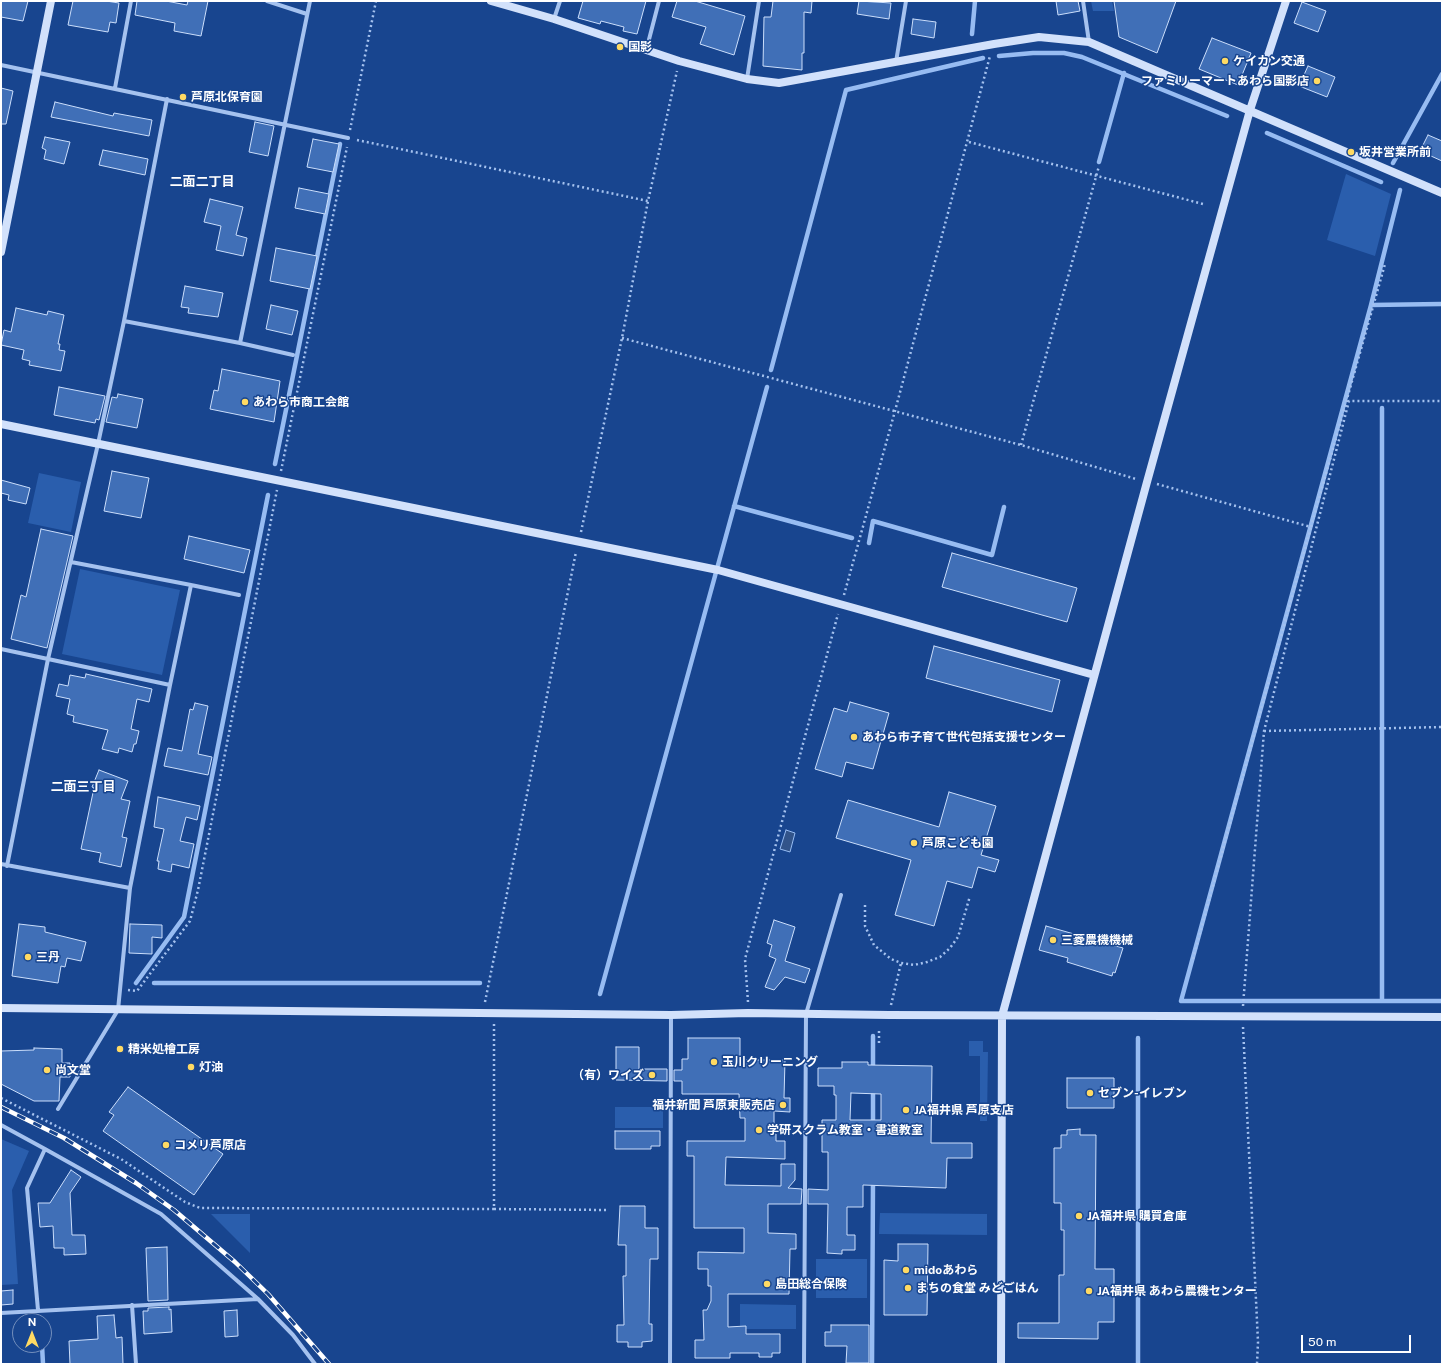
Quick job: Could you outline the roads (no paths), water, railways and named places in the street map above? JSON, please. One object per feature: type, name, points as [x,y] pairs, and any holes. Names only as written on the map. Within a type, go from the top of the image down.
[{"type":"street","points":[[1,252],[51,1]]},
{"type":"street","points":[[115,88],[131,1]]},
{"type":"street","points":[[267,1],[307,14]]},
{"type":"street","points":[[240,343],[310,1]]},
{"type":"street","points":[[491,1],[554,19],[679,61],[747,79],[779,83],[1039,37],[1089,42],[1442,193]]},
{"type":"street","points":[[554,19],[560,1]]},
{"type":"street","points":[[646,51],[659,1]]},
{"type":"street","points":[[747,79],[759,1]]},
{"type":"street","points":[[896,63],[906,1]]},
{"type":"street","points":[[1083,1],[1089,42]]},
{"type":"street","points":[[1001,1364],[1002,1016],[1094,675],[1250,110],[1286,1]]},
{"type":"street","points":[[1,65],[348,138]]},
{"type":"street","points":[[7,866],[48,659],[98,444],[124,322],[167,99]]},
{"type":"street","points":[[124,322],[240,343],[293,355]]},
{"type":"street","points":[[1,424],[718,570],[1094,675]]},
{"type":"street","points":[[71,562],[239,595]]},
{"type":"street","points":[[58,1109],[118,1010],[130,888],[190,585]]},
{"type":"street","points":[[1,649],[170,685]]},
{"type":"street","points":[[1,864],[130,888]]},
{"type":"street","points":[[804,1364],[806,1014],[841,895]]},
{"type":"street","points":[[1,1008],[671,1015],[748,1013],[1002,1016],[1442,1017]]},
{"type":"street","points":[[670,1364],[671,1015]]},
{"type":"street","points":[[1,1125],[161,1214],[258,1299],[293,1335],[315,1364]]},
{"type":"street","points":[[38,1310],[27,1188],[45,1149]]},
{"type":"street","points":[[1,1313],[258,1299]]},
{"type":"street","points":[[132,1305],[136,1364]]},
{"type":"waterway","points":[[972,34],[975,1]]},
{"type":"waterway","points":[[999,56],[1033,53],[1064,53],[1082,57],[1227,116]]},
{"type":"waterway","points":[[771,370],[846,90],[983,58]]},
{"type":"waterway","points":[[1099,162],[1124,73]]},
{"type":"waterway","points":[[1393,163],[1442,74]]},
{"type":"waterway","points":[[1267,133],[1381,182]]},
{"type":"waterway","points":[[275,464],[340,144]]},
{"type":"waterway","points":[[1400,190],[1371,305],[1442,304]]},
{"type":"waterway","points":[[1371,305],[1181,1001],[1382,1001]]},
{"type":"waterway","points":[[600,994],[767,387]]},
{"type":"waterway","points":[[1382,408],[1382,1001],[1442,1001]]},
{"type":"waterway","points":[[136,983],[184,917],[268,495]]},
{"type":"waterway","points":[[734,506],[852,538]]},
{"type":"waterway","points":[[869,543],[873,521],[992,555],[1004,507]]},
{"type":"waterway","points":[[154,983],[480,983]]},
{"type":"waterway","points":[[873,1036],[873,1070]]},
{"type":"waterway","points":[[1138,1038],[1138,1364]]},
{"type":"waterway","points":[[873,1088],[873,1124]]},
{"type":"waterway","points":[[872,1364],[873,1180]]},
{"type":"waterway","points":[[42,1353],[43,1364]]},
{"type":"railway","points":[[1,1107],[64,1138],[136,1183],[174,1210],[235,1262],[268,1294],[329,1364]]},
{"type":"place","name":"国影","points":[[620,47]]},
{"type":"place","name":"ケイカン交通","points":[[1225,61]]},
{"type":"place","name":"ファミリーマートあわら国影店","points":[[1317,81]]},
{"type":"place","name":"芦原北保育園","points":[[183,97]]},
{"type":"place","name":"坂井営業所前","points":[[1351,152]]},
{"type":"place","name":"あわら市商工会館","points":[[245,402]]},
{"type":"place","name":"あわら市子育て世代包括支援センター","points":[[854,737]]},
{"type":"place","name":"芦原こども園","points":[[914,843]]},
{"type":"place","name":"三菱農機機械","points":[[1053,940]]},
{"type":"place","name":"三丹","points":[[28,957]]},
{"type":"place","name":"精米処檜工房","points":[[120,1049]]},
{"type":"place","name":"玉川クリーニング","points":[[714,1062]]},
{"type":"place","name":"灯油","points":[[191,1067]]},
{"type":"place","name":"尚文堂","points":[[47,1070]]},
{"type":"place","name":"（有）ワイズ","points":[[652,1075]]},
{"type":"place","name":"セブン-イレブン","points":[[1090,1093]]},
{"type":"place","name":"福井新聞 芦原東販売店","points":[[783,1105]]},
{"type":"place","name":"JA福井県 芦原支店","points":[[906,1110]]},
{"type":"place","name":"学研スクラム教室・書道教室","points":[[759,1130]]},
{"type":"place","name":"コメリ芦原店","points":[[166,1145]]},
{"type":"place","name":"JA福井県 購買倉庫","points":[[1079,1216]]},
{"type":"place","name":"midoあわら","points":[[906,1270]]},
{"type":"place","name":"島田総合保険","points":[[767,1284]]},
{"type":"place","name":"まちの食堂 みどごはん","points":[[908,1288]]},
{"type":"place","name":"JA福井県 あわら農機センター","points":[[1089,1291]]},
{"type":"district","name":"二面二丁目","points":[[202,182]]},
{"type":"district","name":"二面三丁目","points":[[83,787]]}]
